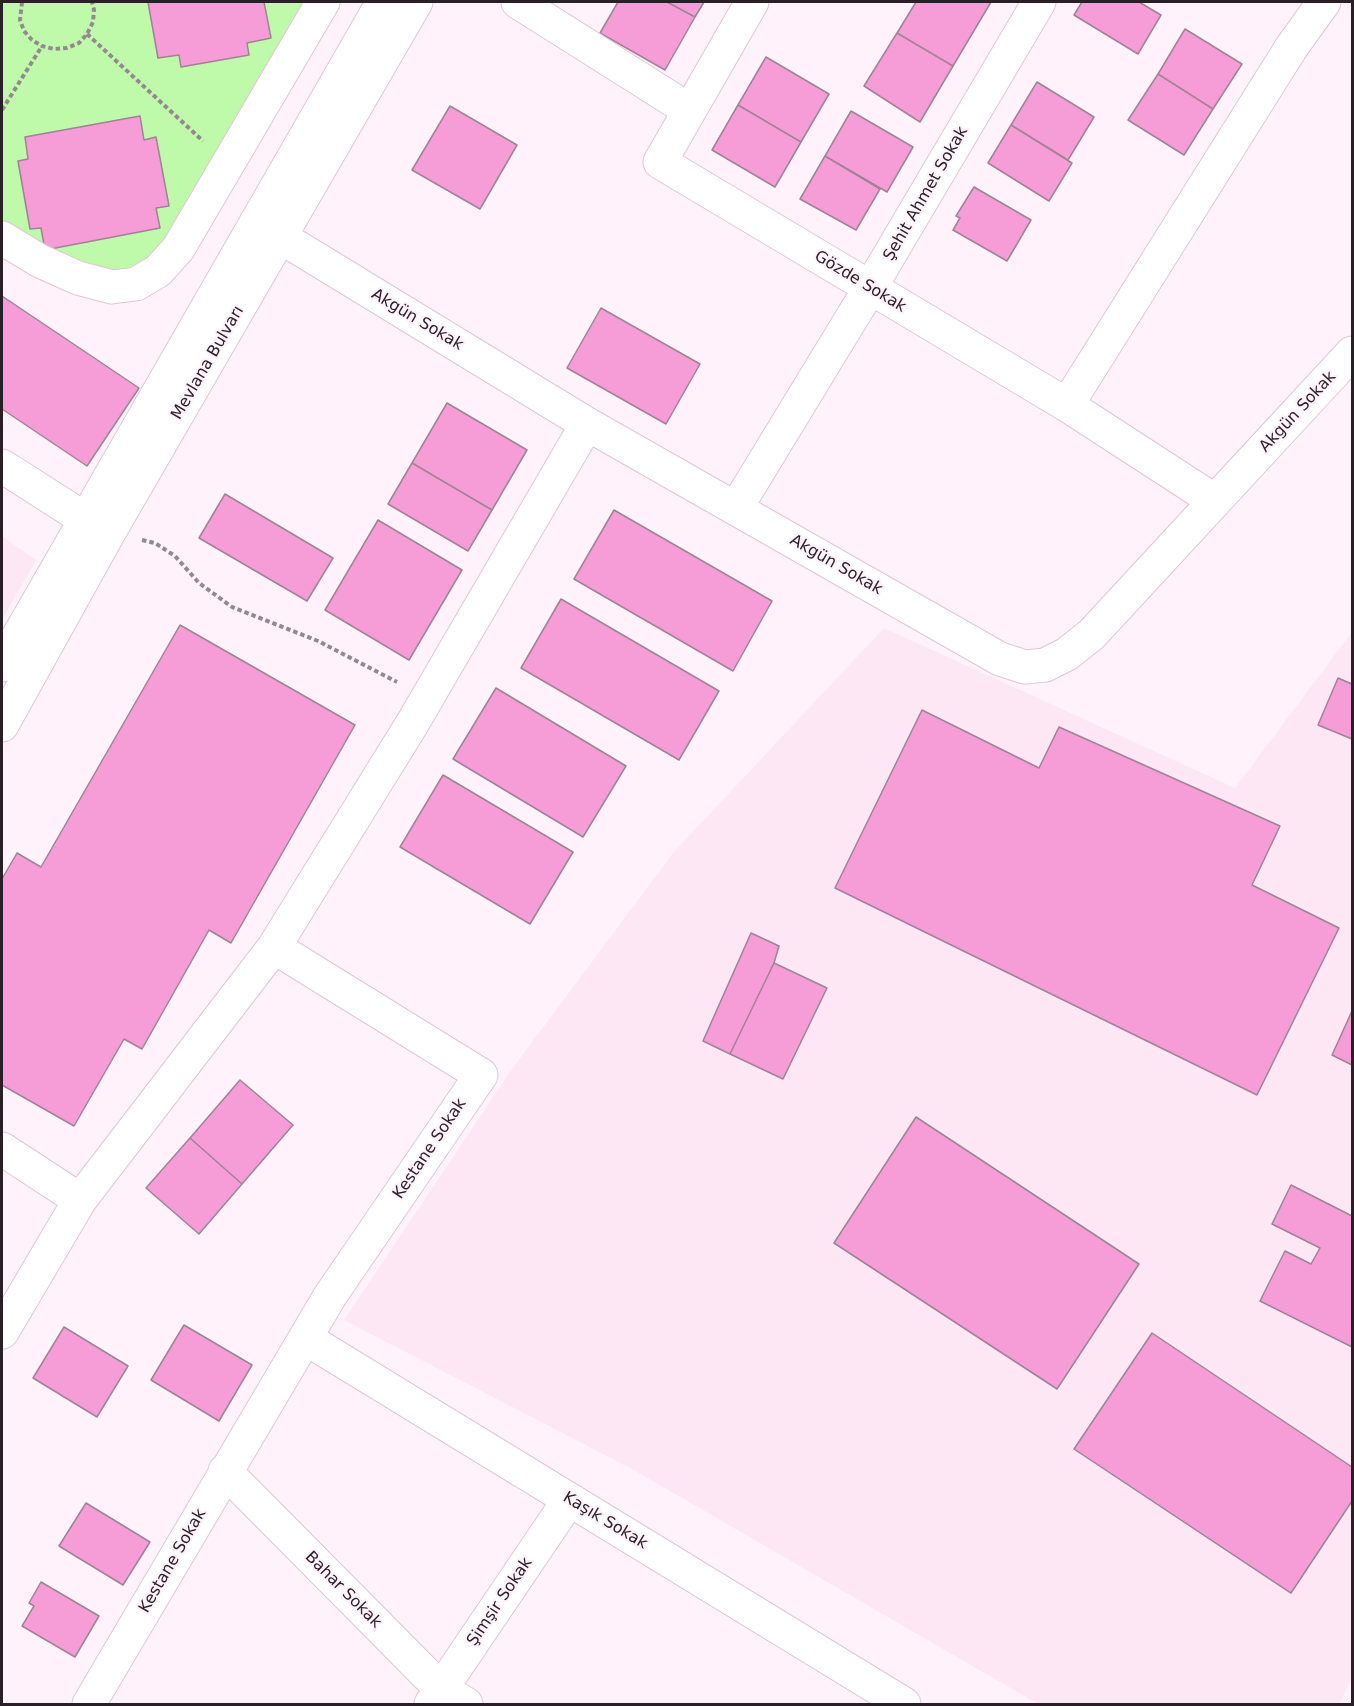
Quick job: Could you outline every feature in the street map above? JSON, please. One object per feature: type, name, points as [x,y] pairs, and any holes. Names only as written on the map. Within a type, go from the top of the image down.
[{"type":"street","points":[[2,238],[40,261],[78,278],[112,287],[136,285],[158,271],[178,249],[323,2]]},
{"type":"street","name":"Mevlana Bulvarı","points":[[268,230],[384,2]]},
{"type":"street","name":"Mevlana Bulvarı","points":[[2,665],[96,526],[268,230],[416,2]]},
{"type":"street","points":[[518,2],[689,110]]},
{"type":"street","name":"Gözde Sokak","points":[[752,2],[660,162],[1067,405],[1215,501]]},
{"type":"street","name":"Şehit Ahmet Sokak","points":[[736,508],[870,288],[1039,2]]},
{"type":"street","points":[[1067,405],[1285,58],[1324,2]]},
{"type":"street","name":"Akgün Sokak","points":[[268,230],[587,424],[1000,659],[1025,667],[1045,665],[1067,654],[1092,634],[1353,353]]},
{"type":"street","points":[[2,1332],[80,1200],[274,947],[427,697],[587,424]]},
{"type":"street","points":[[2,466],[96,526]]},
{"type":"street","name":"Mevlana Bulvarı","points":[[2,725],[96,526]]},
{"type":"street","name":"Kestane Sokak","points":[[89,1704],[330,1296],[481,1075],[274,947]]},
{"type":"street","points":[[2,1149],[80,1200]]},
{"type":"street","name":"Kaşık Sokak","points":[[305,1338],[904,1704]]},
{"type":"street","name":"Bahar Sokak","points":[[225,1471],[446,1699]]},
{"type":"street","name":"Şimşir Sokak","points":[[446,1699],[569,1500]]},
{"type":"path","points":[[22,2],[20,20],[24,31],[32,40],[54,49],[67,48],[79,43],[87,34],[93,22],[92,2]]},
{"type":"path","points":[[87,34],[227,164]]},
{"type":"path","points":[[2,110],[42,46]]},
{"type":"path","points":[[96,526],[155,543],[175,556],[199,582],[232,608],[318,641],[427,697]]},
{"type":"shaded area","points":[[2,536],[36,560],[2,620]]},
{"type":"shaded area","points":[[884,628],[1235,788],[1352,632],[1352,1678],[1339,1704],[1038,1704],[632,1469],[344,1320],[512,1069],[673,853]]},
{"type":"green space","points":[[2,2],[323,2],[136,284],[2,238]]},
{"type":"building","points":[[148,2],[264,2],[271,38],[247,43],[249,55],[181,67],[179,55],[158,58]]},
{"type":"building","points":[[618,2],[667,2],[695,17],[665,70],[600,33]]},
{"type":"building","points":[[667,2],[704,2],[695,17]]},
{"type":"building","points":[[916,2],[991,2],[953,66],[897,33]]},
{"type":"building","points":[[1082,2],[1139,2],[1161,15],[1138,54],[1074,15]]},
{"type":"building","points":[[1185,29],[1242,64],[1213,109],[1158,74]]},
{"type":"building","points":[[897,33],[953,66],[920,122],[864,86]]},
{"type":"building","points":[[766,57],[829,94],[801,142],[738,105]]},
{"type":"building","points":[[1158,74],[1213,109],[1184,155],[1128,120]]},
{"type":"building","points":[[1037,82],[1094,117],[1068,160],[1011,125]]},
{"type":"building","points":[[738,105],[801,142],[775,187],[712,150]]},
{"type":"building","points":[[450,106],[517,145],[480,209],[412,170]]},
{"type":"building","points":[[851,111],[913,147],[887,192],[825,156]]},
{"type":"building","points":[[140,116],[144,140],[156,137],[169,206],[156,208],[160,228],[45,250],[41,228],[30,229],[18,161],[28,159],[25,137]]},
{"type":"building","points":[[1011,125],[1072,163],[1049,201],[988,163]]},
{"type":"building","points":[[825,156],[880,189],[856,230],[800,199]]},
{"type":"building","points":[[974,187],[1031,220],[1007,261],[953,230],[960,218],[956,216]]},
{"type":"building","points":[[2,296],[139,388],[87,466],[2,409]]},
{"type":"building","points":[[601,308],[700,364],[666,424],[567,368]]},
{"type":"building","points":[[447,403],[527,450],[492,510],[412,463]]},
{"type":"building","points":[[412,463],[492,510],[468,551],[388,504]]},
{"type":"building","points":[[225,494],[333,558],[307,601],[199,538]]},
{"type":"building","points":[[614,510],[772,601],[733,671],[574,579]]},
{"type":"building","points":[[378,520],[462,570],[409,660],[325,610]]},
{"type":"building","points":[[561,599],[719,691],[679,760],[521,668]]},
{"type":"building","points":[[180,625],[355,725],[231,943],[209,930],[142,1049],[124,1039],[74,1126],[2,1085],[2,879],[17,853],[41,867]]},
{"type":"building","points":[[1338,678],[1352,684],[1352,739],[1318,725]]},
{"type":"building","points":[[496,688],[626,766],[583,837],[453,759]]},
{"type":"building","points":[[922,710],[1039,768],[1059,727],[1280,826],[1252,885],[1339,928],[1257,1095],[835,888]]},
{"type":"building","points":[[443,775],[573,852],[530,924],[400,847]]},
{"type":"building","points":[[751,933],[779,946],[774,963],[730,1054],[703,1041]]},
{"type":"building","points":[[774,963],[827,988],[783,1079],[730,1054]]},
{"type":"building","points":[[1352,1011],[1352,1065],[1332,1055]]},
{"type":"building","points":[[240,1080],[293,1125],[242,1184],[190,1138]]},
{"type":"building","points":[[916,1117],[1139,1264],[1057,1389],[834,1243]]},
{"type":"building","points":[[190,1138],[242,1184],[199,1234],[146,1188]]},
{"type":"building","points":[[1291,1185],[1352,1216],[1352,1347],[1260,1301],[1285,1251],[1311,1264],[1320,1248],[1272,1224]]},
{"type":"building","points":[[184,1325],[252,1365],[219,1421],[151,1380]]},
{"type":"building","points":[[64,1327],[128,1366],[97,1417],[33,1378]]},
{"type":"building","points":[[1152,1333],[1352,1467],[1352,1501],[1291,1593],[1074,1449]]},
{"type":"building","points":[[86,1503],[150,1542],[123,1585],[59,1546]]},
{"type":"building","points":[[41,1582],[99,1616],[75,1657],[22,1626],[34,1606],[29,1603]]}]
